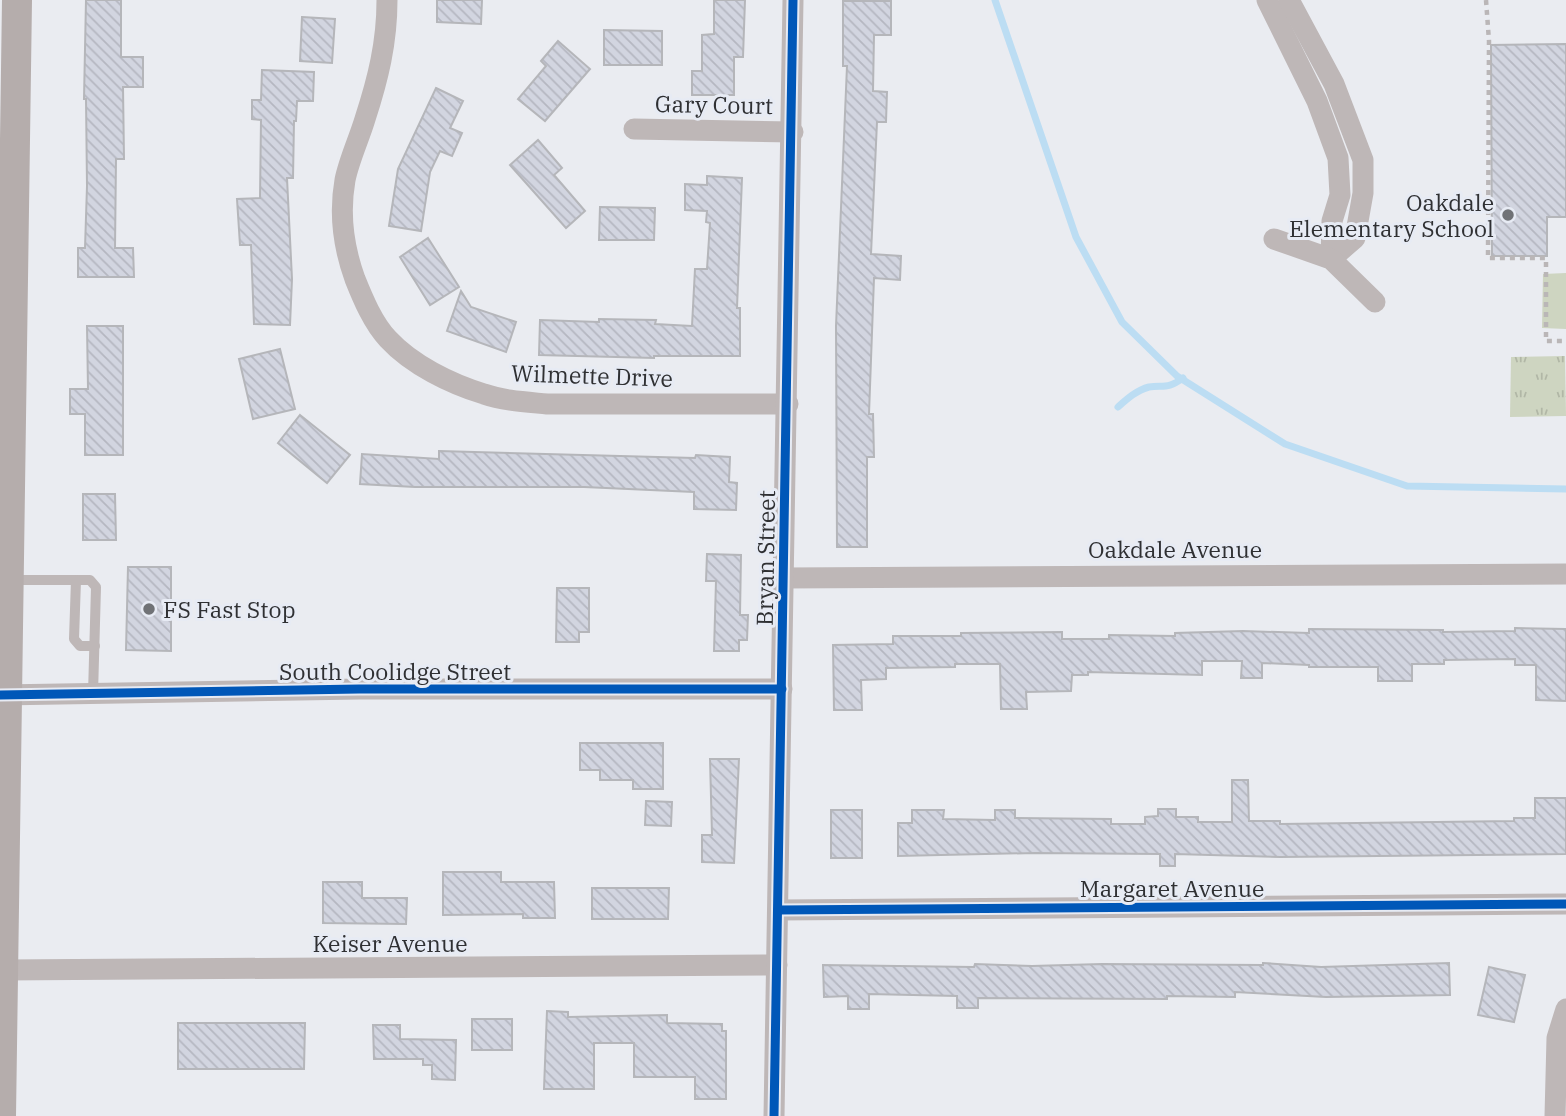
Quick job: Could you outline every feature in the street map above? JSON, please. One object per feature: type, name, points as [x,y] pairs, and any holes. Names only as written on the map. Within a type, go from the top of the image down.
[{"type":"main road","points":[[1,1116],[4,695],[9,579],[6,332],[17,0]]},
{"type":"street","name":"Wilmette Drive","points":[[387,0],[387,32],[376,82],[345,178],[341,219],[348,261],[363,300],[387,338],[416,362],[453,381],[485,395],[514,401],[547,404],[788,404]]},
{"type":"street","name":"Bryan Street","points":[[775,1116],[793,132],[793,0]]},
{"type":"street","points":[[1267,0],[1327,127],[1338,158],[1340,195],[1332,221],[1331,259]]},
{"type":"street","points":[[1289,0],[1335,84],[1363,160],[1363,193],[1355,238],[1331,259]]},
{"type":"street","points":[[1293,55],[1314,46]]},
{"type":"street","points":[[1327,127],[1348,120]]},
{"type":"street","name":"Gary Court","points":[[634,129],[793,132]]},
{"type":"street","points":[[1274,239],[1331,259],[1375,302]]},
{"type":"street","name":"Oakdale Avenue","points":[[784,578],[1566,574]]},
{"type":"street","name":"South Coolidge Street","points":[[4,695],[359,689],[782,689]]},
{"type":"street","name":"Margaret Avenue","points":[[778,910],[1566,904]]},
{"type":"street","name":"Keiser Avenue","points":[[3,970],[777,965]]},
{"type":"street","points":[[1555,1116],[1558,1038],[1566,1009]]},
{"type":"lane","points":[[9,579],[90,580],[96,587],[93,694]]},
{"type":"lane","points":[[76,580],[74,639],[80,646],[95,646]]},
{"type":"path","points":[[1486,0],[1489,41],[1488,258],[1546,258],[1546,341],[1566,341]]},
{"type":"green space","points":[[1566,273],[1566,329],[1542,328],[1543,274]]},
{"type":"green space","points":[[1565,356],[1566,416],[1510,417],[1511,357]]},
{"type":"building","points":[[86,0],[121,0],[121,57],[143,57],[143,87],[123,87],[124,159],[116,159],[115,248],[133,248],[134,277],[78,277],[78,248],[85,248],[87,186],[84,99]]},
{"type":"building","points":[[437,0],[482,0],[481,24],[437,22]]},
{"type":"building","points":[[714,0],[745,0],[743,57],[734,57],[734,95],[692,95],[692,71],[702,71],[702,35],[714,34]]},
{"type":"building","points":[[843,1],[891,1],[891,35],[874,35],[873,91],[887,92],[886,122],[877,122],[871,254],[901,256],[900,280],[874,278],[869,414],[873,414],[874,457],[867,457],[867,547],[837,547],[836,326],[847,66],[843,66]]},
{"type":"building","points":[[302,17],[335,19],[332,63],[300,61]]},
{"type":"building","points":[[604,30],[662,31],[662,65],[604,65]]},
{"type":"building","points":[[558,41],[590,69],[545,121],[518,99],[546,66],[541,61]]},
{"type":"building","points":[[1566,44],[1566,217],[1547,217],[1547,256],[1492,256],[1491,45]]},
{"type":"building","points":[[262,70],[314,72],[313,101],[297,101],[293,178],[287,178],[292,279],[290,325],[254,324],[251,245],[240,245],[237,199],[260,198],[261,120],[252,119],[252,100],[261,100]]},
{"type":"building","points":[[436,88],[463,101],[450,128],[462,133],[452,156],[440,151],[430,172],[421,231],[389,226],[398,169]]},
{"type":"building","points":[[538,140],[562,168],[554,175],[585,211],[566,228],[510,165]]},
{"type":"building","points":[[707,176],[742,178],[737,308],[740,308],[740,356],[654,358],[539,355],[540,320],[656,320],[655,324],[692,326],[695,269],[707,269],[710,223],[706,222],[707,211],[685,210],[685,184],[707,185]]},
{"type":"building","points":[[600,207],[655,208],[654,240],[599,240]]},
{"type":"building","points":[[428,238],[459,287],[430,305],[400,257]]},
{"type":"building","points":[[461,291],[471,307],[516,322],[506,352],[447,331]]},
{"type":"building","points":[[87,326],[123,326],[123,455],[85,455],[85,414],[70,414],[70,389],[88,389]]},
{"type":"building","points":[[280,349],[295,409],[253,419],[239,359]]},
{"type":"building","points":[[300,415],[350,455],[327,483],[278,443]]},
{"type":"building","points":[[439,451],[730,457],[729,482],[737,483],[736,510],[694,509],[694,492],[584,487],[415,487],[360,484],[362,454],[439,459]]},
{"type":"building","points":[[83,494],[115,494],[116,540],[83,540]]},
{"type":"building","points":[[707,554],[741,555],[740,615],[748,615],[747,640],[739,640],[739,651],[714,651],[716,581],[706,581]]},
{"type":"building","name":"FS Fast Stop","points":[[128,567],[171,567],[171,651],[126,650]]},
{"type":"building","points":[[557,588],[589,588],[589,632],[579,632],[579,642],[556,642]]},
{"type":"building","points":[[1515,628],[1566,629],[1566,701],[1536,700],[1536,665],[1515,665],[1515,659],[1444,660],[1444,664],[1412,664],[1412,681],[1378,681],[1378,667],[1309,667],[1262,663],[1262,678],[1241,678],[1242,661],[1202,661],[1202,675],[1088,672],[1088,675],[1072,675],[1071,691],[1026,692],[1027,709],[1001,709],[1000,664],[955,664],[955,667],[886,668],[886,679],[861,680],[862,710],[834,710],[833,645],[893,644],[893,636],[1062,632],[1062,639],[1109,639],[1109,635],[1175,636],[1175,633],[1309,633],[1309,629],[1443,632],[1515,631]]},
{"type":"building","points":[[580,743],[663,743],[663,789],[633,789],[633,780],[600,780],[600,770],[580,770]]},
{"type":"building","points":[[710,759],[739,759],[734,863],[702,862],[702,835],[712,835]]},
{"type":"building","points":[[1232,780],[1248,780],[1249,821],[1280,821],[1280,824],[1514,821],[1514,818],[1535,818],[1535,798],[1566,798],[1566,854],[1280,857],[1175,854],[1175,866],[1160,866],[1160,854],[898,856],[898,823],[912,823],[912,810],[944,810],[943,819],[995,820],[995,810],[1015,810],[1015,818],[1111,819],[1111,824],[1145,824],[1145,817],[1158,816],[1158,809],[1176,809],[1176,817],[1198,817],[1198,822],[1232,822]]},
{"type":"building","points":[[646,801],[672,802],[671,826],[645,825]]},
{"type":"building","points":[[831,810],[862,810],[862,858],[831,858]]},
{"type":"building","points":[[443,872],[501,872],[501,882],[554,882],[555,918],[523,918],[523,914],[443,915]]},
{"type":"building","points":[[323,882],[362,882],[362,898],[407,898],[406,924],[323,923]]},
{"type":"building","points":[[592,888],[669,888],[668,919],[592,919]]},
{"type":"building","points":[[1263,963],[1321,967],[1449,963],[1450,995],[1326,997],[1235,992],[1235,997],[1167,996],[1167,999],[978,998],[978,1008],[957,1008],[957,996],[869,994],[869,1009],[848,1009],[848,996],[824,997],[823,965],[974,967],[975,964],[1032,966]]},
{"type":"building","points":[[1489,967],[1525,975],[1514,1022],[1478,1015]]},
{"type":"building","points":[[547,1011],[568,1012],[568,1017],[667,1015],[667,1023],[722,1024],[722,1031],[726,1031],[726,1099],[695,1099],[695,1077],[634,1077],[634,1043],[594,1043],[594,1089],[544,1089]]},
{"type":"building","points":[[472,1019],[512,1019],[512,1050],[472,1050]]},
{"type":"building","points":[[178,1023],[305,1023],[304,1069],[178,1069]]},
{"type":"building","points":[[373,1025],[400,1025],[400,1039],[456,1040],[455,1080],[432,1079],[432,1065],[423,1065],[423,1059],[374,1059]]},
{"type":"waterway","points":[[995,0],[1076,237],[1122,322],[1177,376],[1285,444],[1407,486],[1566,489]]},
{"type":"waterway","points":[[1118,407],[1140,390],[1170,385],[1183,378]]},
{"type":"cycle path","points":[[774,1116],[793,0]]},
{"type":"cycle path","points":[[0,695],[359,689],[782,689]]},
{"type":"cycle path","points":[[778,910],[1566,904]]},
{"type":"place","name":"Oakdale Elementary School","points":[[1508,215]]},
{"type":"place","name":"FS Fast Stop","points":[[149,609]]}]
